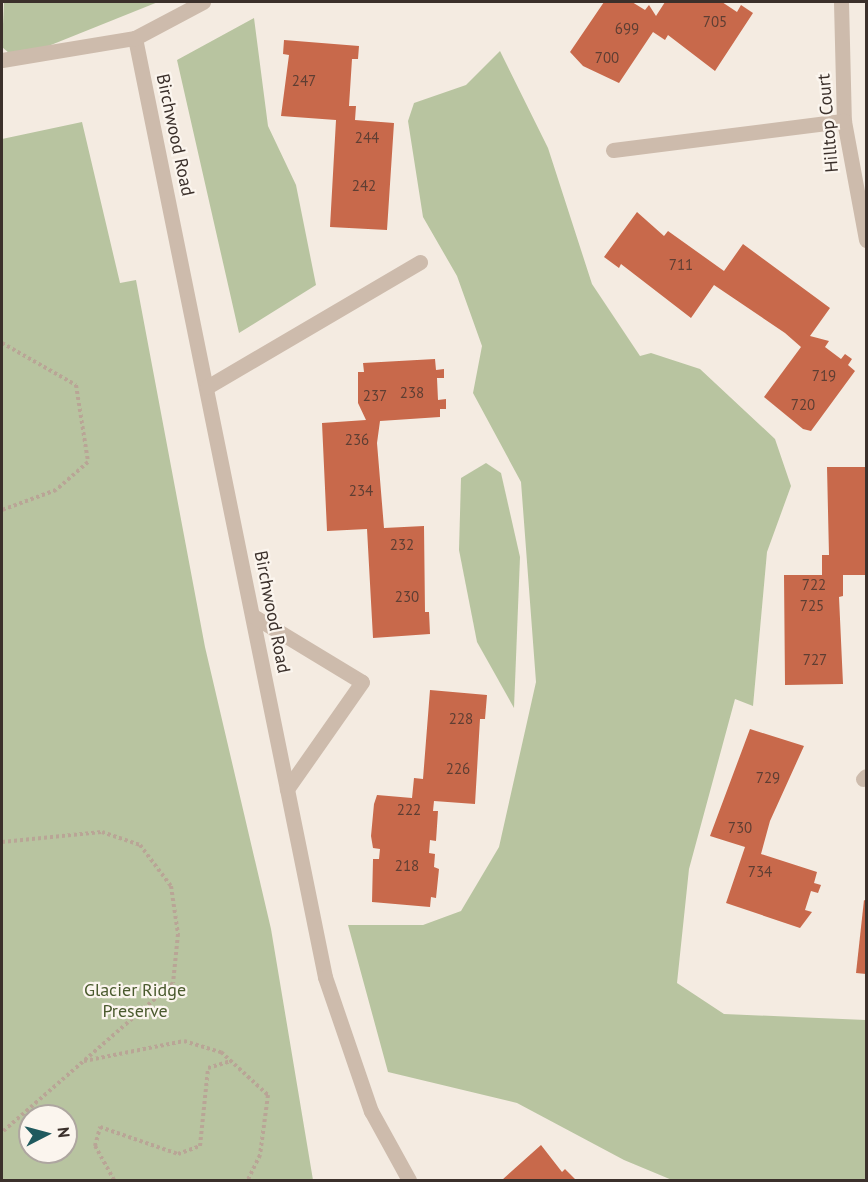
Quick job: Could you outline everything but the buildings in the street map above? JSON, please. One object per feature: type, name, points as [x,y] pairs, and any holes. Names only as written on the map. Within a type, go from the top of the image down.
[{"type":"street","points":[[2,60],[135,38],[203,2]]},
{"type":"street","name":"Hilltop Court","points":[[841,2],[844,121],[867,240]]},
{"type":"street","name":"Birchwood Road","points":[[135,38],[325,977],[346,1048],[371,1111],[409,1180]]},
{"type":"street","points":[[613,150],[844,121]]},
{"type":"street","points":[[207,387],[420,262]]},
{"type":"street","points":[[253,616],[362,682],[287,789]]},
{"type":"path","points":[[2,343],[76,385],[88,462],[56,490],[2,510]]},
{"type":"path","points":[[2,842],[102,832],[140,845],[171,886],[178,934],[173,983],[2,1132]]},
{"type":"path","points":[[83,1061],[184,1041],[221,1052],[268,1095],[260,1155],[248,1180]]},
{"type":"path","points":[[114,1180],[95,1146],[100,1127],[178,1154],[200,1146],[208,1068],[231,1061]]},
{"type":"green space","points":[[4,2],[158,2],[16,59],[2,47]]},
{"type":"green space","points":[[254,18],[268,126],[296,185],[316,285],[239,333],[177,60]]},
{"type":"green space","points":[[500,51],[548,148],[592,284],[640,356],[651,353],[700,369],[775,439],[791,486],[767,552],[753,706],[735,699],[689,869],[677,983],[724,1014],[866,1020],[866,1180],[672,1180],[624,1160],[517,1103],[388,1072],[348,925],[423,925],[461,911],[499,847],[536,682],[521,482],[473,393],[482,346],[457,276],[423,217],[408,121],[414,103],[466,85]]},
{"type":"green space","name":"Glacier Ridge Preserve","points":[[82,122],[120,283],[136,280],[205,647],[271,929],[313,1180],[2,1180],[2,139]]},
{"type":"green space","points":[[486,463],[501,473],[520,557],[514,708],[477,642],[459,550],[461,478]]}]
